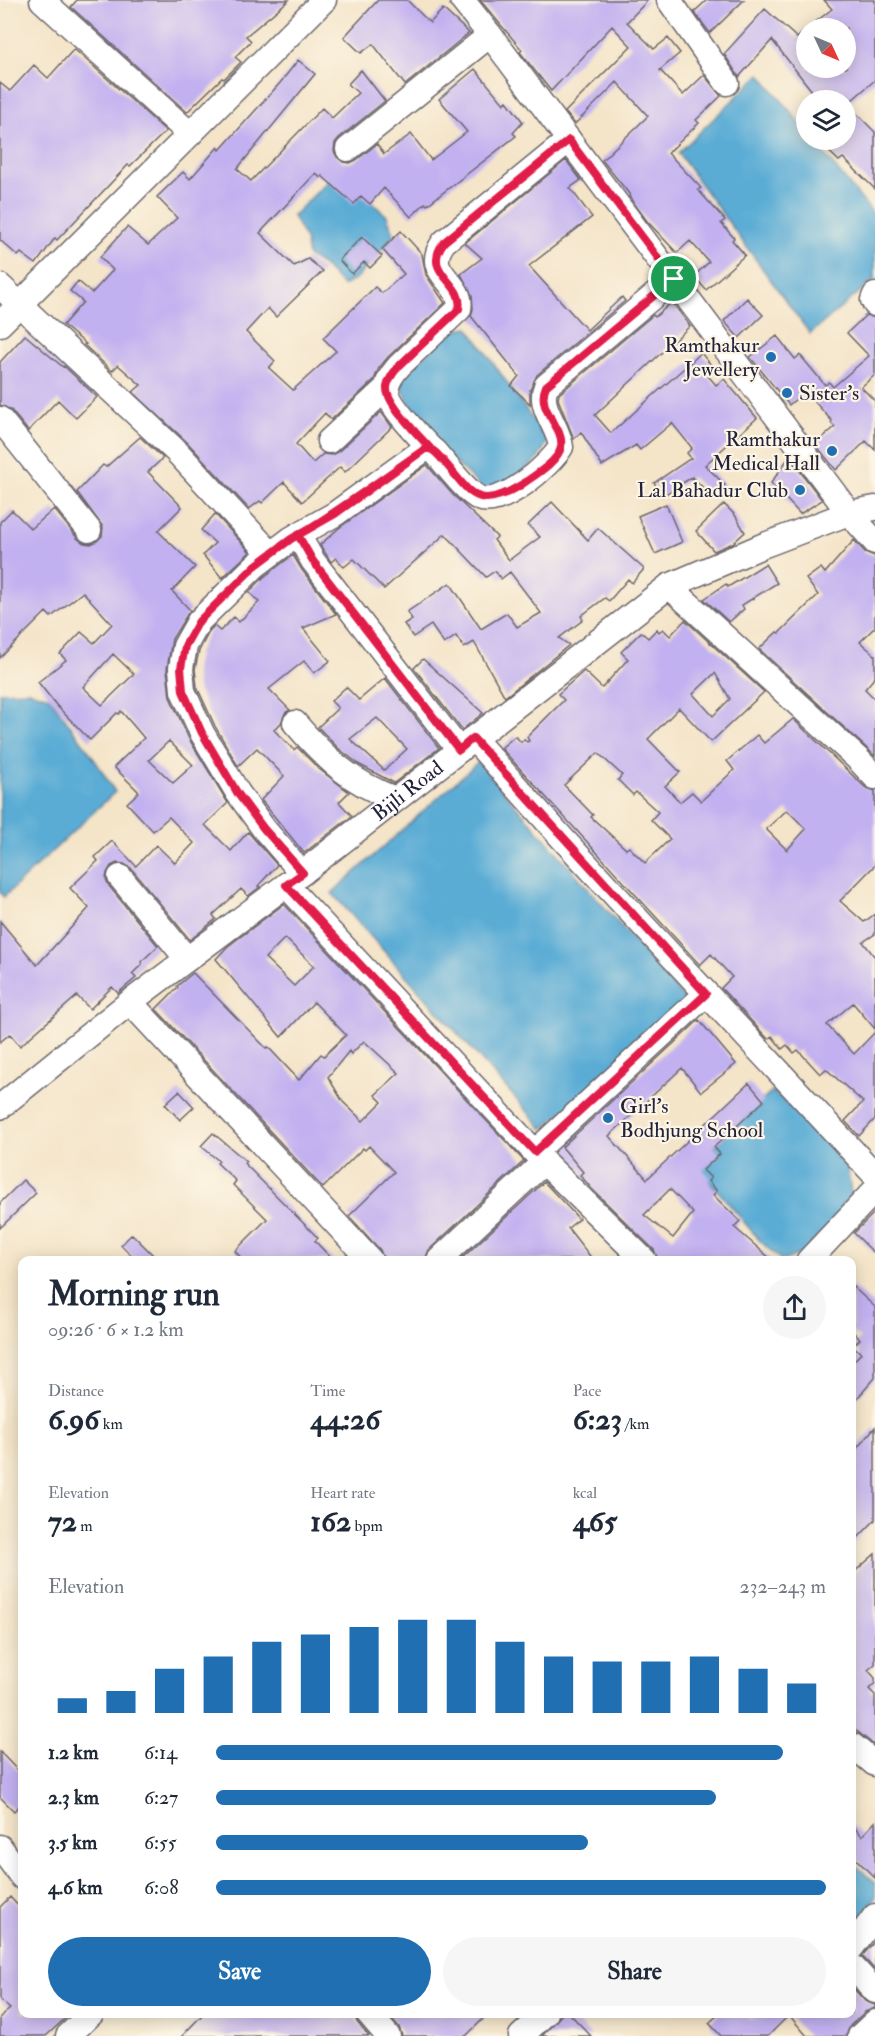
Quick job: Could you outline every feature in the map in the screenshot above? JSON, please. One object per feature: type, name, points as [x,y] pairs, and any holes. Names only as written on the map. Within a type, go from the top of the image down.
[{"type":"street","points":[[42,0],[190,134]]},
{"type":"street","points":[[0,324],[324,0]]},
{"type":"street","points":[[462,0],[849,513],[875,542]]},
{"type":"street","points":[[669,0],[728,83]]},
{"type":"street","points":[[348,149],[490,35]]},
{"type":"street","points":[[569,140],[438,249],[435,256],[436,262],[459,296],[459,309],[392,375],[387,385],[387,393],[392,403],[471,494],[480,499],[495,498],[542,470],[556,456],[561,447],[560,438],[544,403],[542,394],[546,386],[674,279]]},
{"type":"street","points":[[0,286],[177,452],[270,554]]},
{"type":"street","points":[[875,295],[873,300],[875,304]]},
{"type":"street","points":[[329,441],[383,392],[387,393]]},
{"type":"street","points":[[0,419],[89,530]]},
{"type":"street","points":[[430,448],[425,449],[378,481],[335,514],[270,554],[199,621],[185,646],[181,668],[183,691],[202,733],[238,794],[264,829],[294,879],[540,1157],[640,1256]]},
{"type":"street","name":"Bijli Road","points":[[0,1107],[130,1002],[294,879],[669,586],[762,546],[849,513],[875,508]]},
{"type":"street","points":[[298,535],[313,561],[340,596],[466,744],[706,994],[875,1175]]},
{"type":"street","points":[[669,586],[875,777]]},
{"type":"street","points":[[295,723],[320,752],[345,773],[369,788],[395,799]]},
{"type":"street","points":[[120,877],[187,960]]},
{"type":"street","points":[[443,1256],[706,994]]},
{"type":"street","points":[[130,1002],[366,1256]]},
{"type":"street","points":[[813,1256],[875,1190]]},
{"type":"street","points":[[856,1748],[875,1764]]},
{"type":"street","points":[[0,1847],[18,1872]]},
{"type":"street","points":[[856,1942],[875,1916]]},
{"type":"street","points":[[856,1970],[875,1991]]},
{"type":"street","points":[[68,2036],[87,2018]]},
{"type":"street","points":[[372,2018],[388,2036]]},
{"type":"street","points":[[521,2036],[541,2018]]},
{"type":"street","points":[[860,2036],[875,2022]]},
{"type":"water","points":[[760,74],[796,118],[796,150],[821,150],[875,216],[875,279],[810,334],[678,153]]},
{"type":"water","points":[[334,175],[387,216],[394,235],[357,278],[343,286],[325,267],[308,256],[305,239],[293,216]]},
{"type":"water","points":[[468,327],[548,441],[537,460],[500,489],[485,491],[432,440],[400,383],[450,331]]},
{"type":"water","points":[[29,691],[49,697],[91,754],[115,792],[4,897],[0,892],[0,692]]},
{"type":"water","points":[[478,762],[687,1002],[543,1129],[332,893]]},
{"type":"water","points":[[772,1091],[830,1140],[847,1168],[851,1195],[832,1222],[805,1252],[795,1256],[777,1256],[760,1241],[696,1165]]},
{"type":"water","points":[[856,1865],[875,1882],[875,1898],[856,1926]]},
{"type":"building","points":[[77,0],[289,0],[246,36],[251,41],[235,57],[241,62],[187,112],[71,7]]},
{"type":"building","points":[[378,0],[407,0],[430,23],[443,9],[469,33],[405,85],[373,44],[361,53],[344,37]]},
{"type":"building","points":[[480,0],[648,0],[627,22],[654,49],[668,38],[680,53],[660,70],[683,95],[704,75],[721,96],[696,120],[699,123],[668,153],[701,188],[698,190],[725,220],[721,223],[745,255],[706,290],[694,276],[709,262],[690,241],[677,253],[647,221],[602,160],[648,116],[617,82],[575,124],[565,112],[631,46],[612,26],[551,91],[520,52],[522,50]]},
{"type":"building","points":[[707,0],[744,0],[710,33],[694,12]]},
{"type":"building","points":[[824,0],[875,0],[875,80],[856,97],[856,90],[811,90],[802,78],[856,78],[856,18],[821,18],[832,9]]},
{"type":"building","points":[[765,9],[796,37],[796,71],[772,40],[739,77],[724,54]]},
{"type":"building","points":[[74,49],[166,131],[130,166],[128,165],[57,240],[55,238],[36,264],[21,253],[18,256],[0,240],[0,83],[10,91],[34,65],[48,78]]},
{"type":"building","points":[[298,60],[315,74],[237,169],[251,181],[322,108],[332,118],[358,93],[348,84],[361,70],[385,101],[335,143],[334,151],[343,162],[350,163],[356,160],[377,144],[384,154],[411,134],[431,160],[467,132],[439,99],[475,69],[504,104],[507,101],[523,122],[513,133],[516,136],[427,205],[425,203],[411,217],[384,188],[370,204],[361,196],[354,204],[316,173],[260,233],[294,266],[308,259],[323,271],[276,317],[268,308],[246,332],[275,361],[269,368],[293,390],[336,351],[323,338],[375,287],[382,293],[404,274],[382,249],[401,231],[422,254],[426,275],[445,303],[388,357],[379,368],[374,380],[331,420],[325,413],[296,444],[313,463],[323,454],[332,455],[339,451],[381,412],[392,427],[345,472],[340,467],[302,502],[284,482],[262,503],[260,501],[249,509],[187,442],[133,392],[141,385],[118,365],[112,371],[84,345],[86,344],[63,325],[83,302],[70,291],[78,281],[92,293],[113,270],[100,257],[127,227],[148,245],[177,218],[157,197],[183,172],[190,179],[218,147],[220,150]]},
{"type":"building","points":[[856,113],[875,132],[875,189],[843,158],[839,161],[827,150],[856,150]]},
{"type":"building","points":[[566,160],[581,180],[570,188],[592,217],[529,266],[587,330],[622,297],[625,301],[537,375],[530,390],[530,404],[511,386],[519,376],[471,316],[472,295],[461,274],[482,258],[465,243]]},
{"type":"building","points":[[362,237],[382,256],[370,268],[364,262],[352,274],[339,260]]},
{"type":"building","points":[[747,298],[763,315],[739,338],[724,321]]},
{"type":"building","points":[[672,302],[690,326],[595,415],[611,433],[701,353],[711,365],[704,371],[716,385],[724,379],[757,418],[705,465],[725,485],[713,497],[692,477],[663,496],[654,483],[691,458],[687,453],[692,448],[672,423],[640,450],[636,445],[602,466],[581,432],[574,439],[558,399],[559,394],[653,315],[655,317]]},
{"type":"building","points":[[866,315],[875,318],[875,375],[861,387],[875,401],[875,450],[866,441],[836,470],[815,444],[835,427],[832,421],[805,391],[789,405],[750,357],[777,336],[795,359],[800,355],[825,385],[829,382],[833,387],[869,356],[847,333]]},
{"type":"building","points":[[25,335],[64,366],[97,397],[76,418],[58,400],[28,431],[11,410],[0,405],[0,362]]},
{"type":"building","points":[[140,437],[163,458],[148,472],[182,507],[158,531],[195,567],[172,591],[190,610],[172,639],[167,669],[170,697],[189,739],[228,803],[205,825],[231,851],[248,832],[277,865],[258,886],[260,887],[248,896],[241,889],[213,915],[216,919],[190,940],[131,868],[117,863],[111,866],[106,879],[109,886],[158,946],[132,974],[136,978],[118,993],[112,987],[90,1009],[77,996],[20,1046],[10,1034],[0,1042],[0,921],[37,965],[89,908],[70,888],[98,861],[95,857],[112,841],[136,866],[156,845],[175,863],[194,843],[169,817],[153,831],[127,803],[139,792],[114,767],[144,738],[121,711],[90,740],[57,706],[38,682],[66,660],[60,654],[81,632],[94,643],[112,624],[83,592],[51,617],[46,612],[0,658],[0,522],[12,510],[31,529],[54,509],[78,539],[91,544],[97,541],[102,536],[103,527],[77,492],[103,465],[106,467]],"holes":[[[113,654],[134,674],[102,705],[83,687]],[[169,741],[193,765],[173,783],[149,760]]]},
{"type":"building","name":"Lal Bahadur Club","points":[[789,457],[822,500],[800,514],[771,483]]},
{"type":"building","points":[[427,465],[452,494],[497,537],[494,540],[509,560],[540,537],[528,525],[552,502],[588,540],[598,528],[644,569],[632,583],[628,579],[609,601],[605,598],[581,616],[583,620],[559,638],[569,645],[505,697],[474,642],[464,648],[456,636],[444,644],[431,625],[413,637],[404,624],[412,619],[407,612],[450,583],[481,629],[507,613],[517,627],[541,613],[510,572],[501,579],[495,571],[486,577],[445,534],[384,589],[354,559],[344,567],[336,558],[331,562],[320,545],[339,528]]},
{"type":"building","points":[[666,504],[682,542],[655,554],[638,516]]},
{"type":"building","points":[[724,504],[735,515],[745,532],[733,543],[714,551],[696,531]]},
{"type":"building","points":[[215,514],[250,552],[222,578],[203,555],[215,543],[201,530]]},
{"type":"building","points":[[854,540],[865,552],[875,556],[875,627],[860,642],[875,655],[875,677],[865,689],[875,699],[875,756],[759,649],[818,595],[806,579],[821,568],[825,573]]},
{"type":"building","points":[[293,555],[336,614],[303,628],[330,661],[314,673],[304,661],[269,689],[290,710],[285,713],[281,723],[274,730],[294,750],[297,747],[319,769],[349,792],[339,802],[352,816],[304,853],[261,800],[284,776],[257,748],[238,766],[215,726],[197,687],[195,669],[199,651],[210,630],[214,626],[220,631],[234,617],[239,622],[259,602],[249,592],[264,577]]},
{"type":"building","points":[[765,564],[777,583],[742,605],[744,609],[729,622],[704,599],[726,584],[728,587]]},
{"type":"building","points":[[685,620],[764,692],[711,742],[679,708],[648,739],[680,772],[665,786],[680,802],[692,792],[701,801],[734,770],[727,761],[757,735],[764,743],[793,719],[865,787],[875,791],[875,865],[840,901],[864,922],[875,914],[875,934],[863,942],[875,957],[875,1029],[853,1003],[827,1025],[854,1054],[875,1032],[875,1119],[859,1136],[845,1121],[863,1102],[826,1069],[820,1074],[798,1050],[794,1053],[787,1045],[782,1049],[772,1036],[768,1039],[721,988],[732,977],[711,954],[700,965],[501,748],[515,736],[521,742],[529,741],[527,737],[564,700],[558,694],[584,671],[602,688],[628,659],[621,652],[641,632],[648,638],[657,629],[659,632],[663,629],[670,636]],"holes":[[[715,673],[730,699],[713,716],[693,694]],[[598,753],[622,775],[618,780],[633,795],[636,792],[658,812],[651,820],[670,839],[645,863],[629,847],[626,849],[591,817],[593,815],[564,785]],[[787,810],[806,829],[787,850],[766,829]]]},
{"type":"building","points":[[423,659],[483,713],[462,730],[414,668]]},
{"type":"building","points":[[385,678],[439,748],[394,783],[360,765],[338,748],[318,727],[338,708],[331,701],[346,687],[359,700]],"holes":[[[377,718],[407,749],[384,770],[350,739]]]},
{"type":"building","points":[[284,904],[524,1161],[429,1250],[427,1256],[382,1256],[380,1250],[349,1216],[394,1172],[369,1146],[365,1150],[363,1148],[323,1188],[156,1009],[177,986],[193,973],[299,1080],[321,1054],[324,1056],[346,1035],[314,1002],[281,1037],[216,959],[227,947]],"holes":[[[285,938],[314,966],[294,986],[265,958]],[[364,1041],[399,1073],[375,1095],[382,1102],[363,1121],[343,1102],[328,1077],[349,1051],[351,1054]]]},
{"type":"building","points":[[699,1020],[736,1064],[701,1092],[682,1068],[609,1136],[647,1179],[749,1083],[764,1101],[714,1147],[720,1154],[703,1170],[711,1178],[708,1181],[717,1191],[713,1195],[740,1221],[734,1227],[767,1256],[656,1256],[654,1250],[592,1189],[580,1175],[583,1172],[562,1147]],"holes":[[[670,1189],[693,1213],[673,1238],[644,1215]]]},
{"type":"building","points":[[179,1091],[194,1107],[180,1120],[165,1104]]},
{"type":"building","points":[[213,1133],[246,1161],[244,1163],[318,1238],[315,1241],[329,1256],[239,1256],[235,1251],[267,1219],[233,1185],[236,1181],[217,1163],[219,1161],[201,1146]]},
{"type":"building","points":[[23,1180],[36,1193],[0,1228],[0,1203]]},
{"type":"building","points":[[544,1182],[579,1219],[568,1228],[590,1256],[464,1256]]},
{"type":"building","points":[[875,1212],[875,1254],[854,1233]]},
{"type":"building","points":[[132,1234],[154,1256],[132,1256],[121,1245]]},
{"type":"building","points":[[856,1290],[875,1307],[875,1378],[856,1399],[856,1359],[861,1353],[856,1349],[856,1343],[860,1339],[856,1335]]},
{"type":"building","points":[[875,1427],[875,1520],[856,1540],[856,1449]]},
{"type":"building","points":[[875,1554],[875,1664],[868,1670],[875,1678],[875,1683],[869,1689],[875,1695],[875,1746],[856,1730],[856,1571]]},
{"type":"building","points":[[0,1752],[18,1771],[18,1807],[14,1811],[0,1797]]},
{"type":"building","points":[[875,1822],[875,1878],[856,1859],[856,1829],[862,1836]]},
{"type":"building","points":[[10,1897],[18,1906],[18,2018],[66,2018],[46,2036],[0,2036],[0,2017],[10,2009],[0,2000],[0,1907]]},
{"type":"building","points":[[875,1941],[875,1970],[862,1956]]},
{"type":"building","points":[[856,1991],[865,2001],[875,2005],[875,2008],[865,2012],[850,2026],[846,2036],[807,2036],[792,2018],[856,2018]]},
{"type":"building","points":[[199,2018],[356,2018],[369,2036],[182,2036]]},
{"type":"building","points":[[391,2018],[484,2018],[466,2036],[402,2036],[399,2027]]},
{"type":"building","points":[[558,2018],[574,2018],[591,2036],[542,2036]]},
{"type":"building","points":[[714,2018],[786,2018],[768,2036],[721,2036],[709,2023]]},
{"type":"place","name":"Ramthakur Jewellery","points":[[771,357]]},
{"type":"place","name":"Sister's","points":[[787,393]]},
{"type":"place","name":"Ramthakur Medical Hall","points":[[832,451]]},
{"type":"place","name":"Lal Bahadur Club","points":[[800,490]]},
{"type":"place","name":"Girl's Bodhjung School","points":[[608,1118]]},
{"type":"route","points":[[674,279],[546,386],[542,394],[544,403],[560,438],[561,447],[556,456],[542,470],[514,489],[495,498],[480,499],[471,494],[434,451],[430,448],[425,449],[335,514],[298,535],[291,539],[255,566],[199,621],[185,646],[181,668],[183,691],[202,733],[238,794],[264,829],[303,873],[286,885],[535,1152],[706,994],[473,738],[459,750],[313,561],[298,535],[335,514],[378,481],[425,449],[430,448],[392,403],[387,393],[387,385],[399,366],[459,309],[459,296],[436,262],[435,256],[438,249],[569,140],[674,279]]}]
